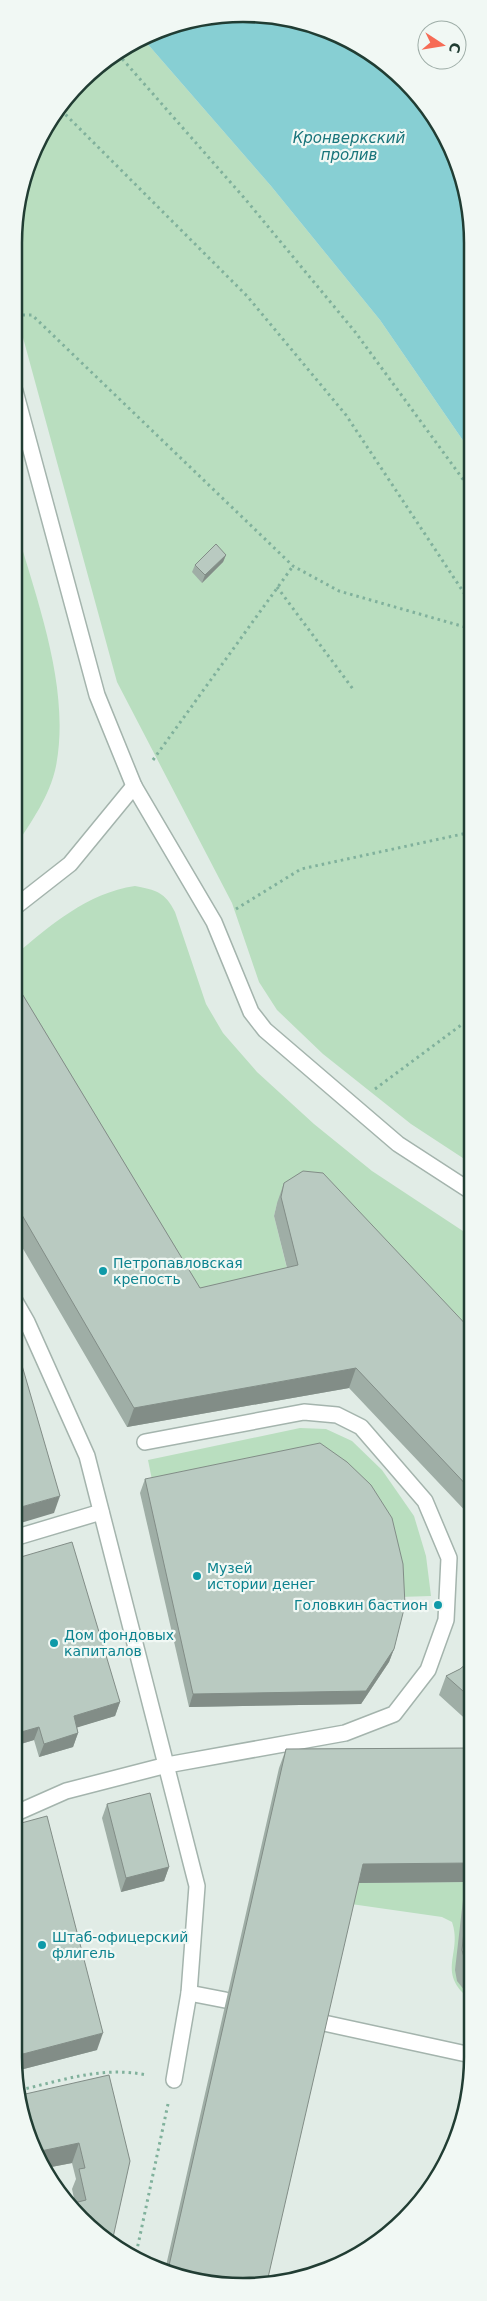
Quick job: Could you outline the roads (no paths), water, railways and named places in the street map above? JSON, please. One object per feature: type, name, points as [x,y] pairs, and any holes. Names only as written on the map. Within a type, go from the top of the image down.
[{"type":"lane","points":[[22,414],[97,695],[134,786],[214,922],[251,1012],[266,1030],[398,1144],[464,1187]]},
{"type":"lane","points":[[22,902],[70,864],[134,786]]},
{"type":"lane","points":[[22,1314],[87,1456],[167,1765],[196,1886],[189,1993],[174,2080]]},
{"type":"lane","points":[[22,1810],[66,1791],[167,1765],[345,1733],[394,1714],[428,1670],[446,1620],[449,1558],[425,1501],[361,1427],[337,1415],[304,1412],[144,1442]]},
{"type":"lane","points":[[22,1536],[101,1512]]},
{"type":"lane","points":[[189,1993],[225,2000]]},
{"type":"lane","points":[[324,2023],[464,2053]]},
{"type":"water","name":"Кронверкский пролив","points":[[244,22],[272,24],[301,30],[341,45],[378,68],[400,87],[419,109],[435,133],[448,159],[457,186],[463,215],[464,442],[380,320],[271,186],[148,44],[172,34],[215,24]]},
{"type":"place","name":"Петропавловская крепость","points":[[103,1271]]},
{"type":"place","name":"Музей истории денег","points":[[197,1576]]},
{"type":"place","name":"Головкин бастион","points":[[438,1605]]},
{"type":"place","name":"Дом фондовых капиталов","points":[[54,1643]]},
{"type":"place","name":"Штаб-офицерский флигель","points":[[42,1945]]}]
